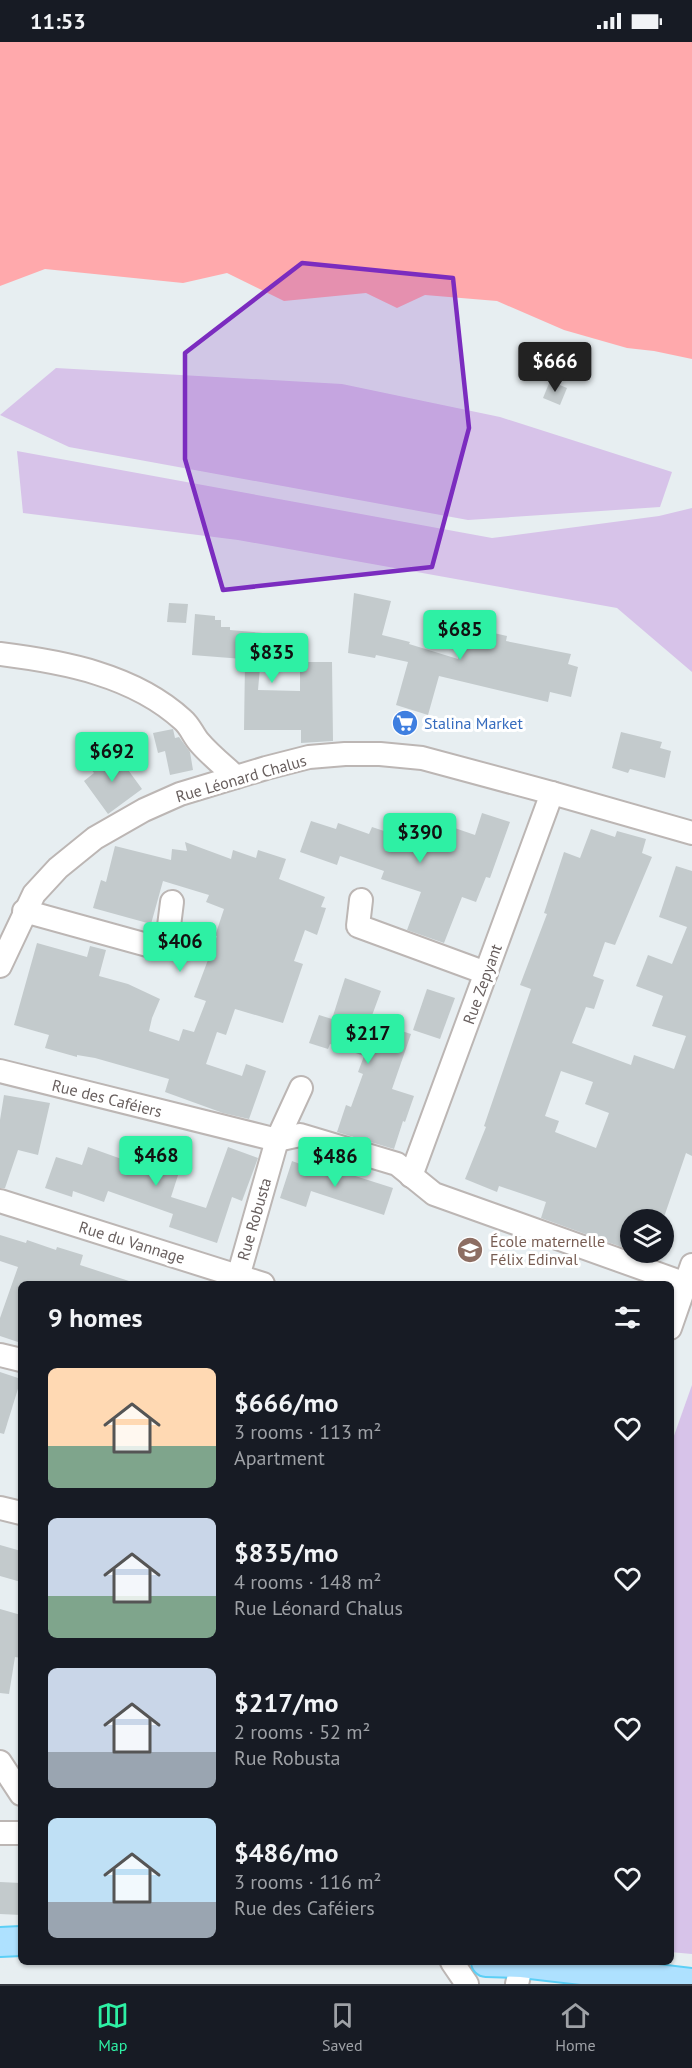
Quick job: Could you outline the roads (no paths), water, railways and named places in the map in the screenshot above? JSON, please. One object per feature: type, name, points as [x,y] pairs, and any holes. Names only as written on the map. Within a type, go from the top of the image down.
[{"type":"main road","points":[[0,1942],[18,1941]]},
{"type":"main road","points":[[499,1965],[520,1970],[692,1983]]},
{"type":"street","points":[[0,654],[59,663],[118,680],[167,707],[185,722],[199,743],[236,777]]},
{"type":"street","points":[[199,743],[200,788]]},
{"type":"street","name":"Rue Léonard Chalus","points":[[0,966],[24,911],[42,884],[95,838],[144,810],[180,794],[309,757],[380,754],[422,758],[692,833]]},
{"type":"street","name":"Rue Zepyant","points":[[411,1176],[552,793]]},
{"type":"street","points":[[361,900],[358,926],[486,974]]},
{"type":"street","points":[[24,911],[158,948],[167,942],[172,902]]},
{"type":"street","name":"Rue des Caféiers","points":[[0,1071],[277,1140],[300,1135],[397,1164],[434,1194],[689,1274]]},
{"type":"street","name":"Rue Robusta","points":[[237,1279],[277,1140],[301,1088]]},
{"type":"street","name":"Rue du Vannage","points":[[0,1201],[237,1279]]},
{"type":"street","points":[[674,1317],[689,1274]]},
{"type":"street","points":[[0,1355],[18,1359]]},
{"type":"street","points":[[0,1508],[18,1512]]},
{"type":"street","points":[[0,1762],[18,1789]]},
{"type":"street","points":[[0,1833],[18,1833]]},
{"type":"street","points":[[454,1965],[467,1984]]},
{"type":"place","name":"Stalina Market","points":[[405,723]]},
{"type":"place","name":"École maternelle Félix Edinval","points":[[470,1250]]}]
